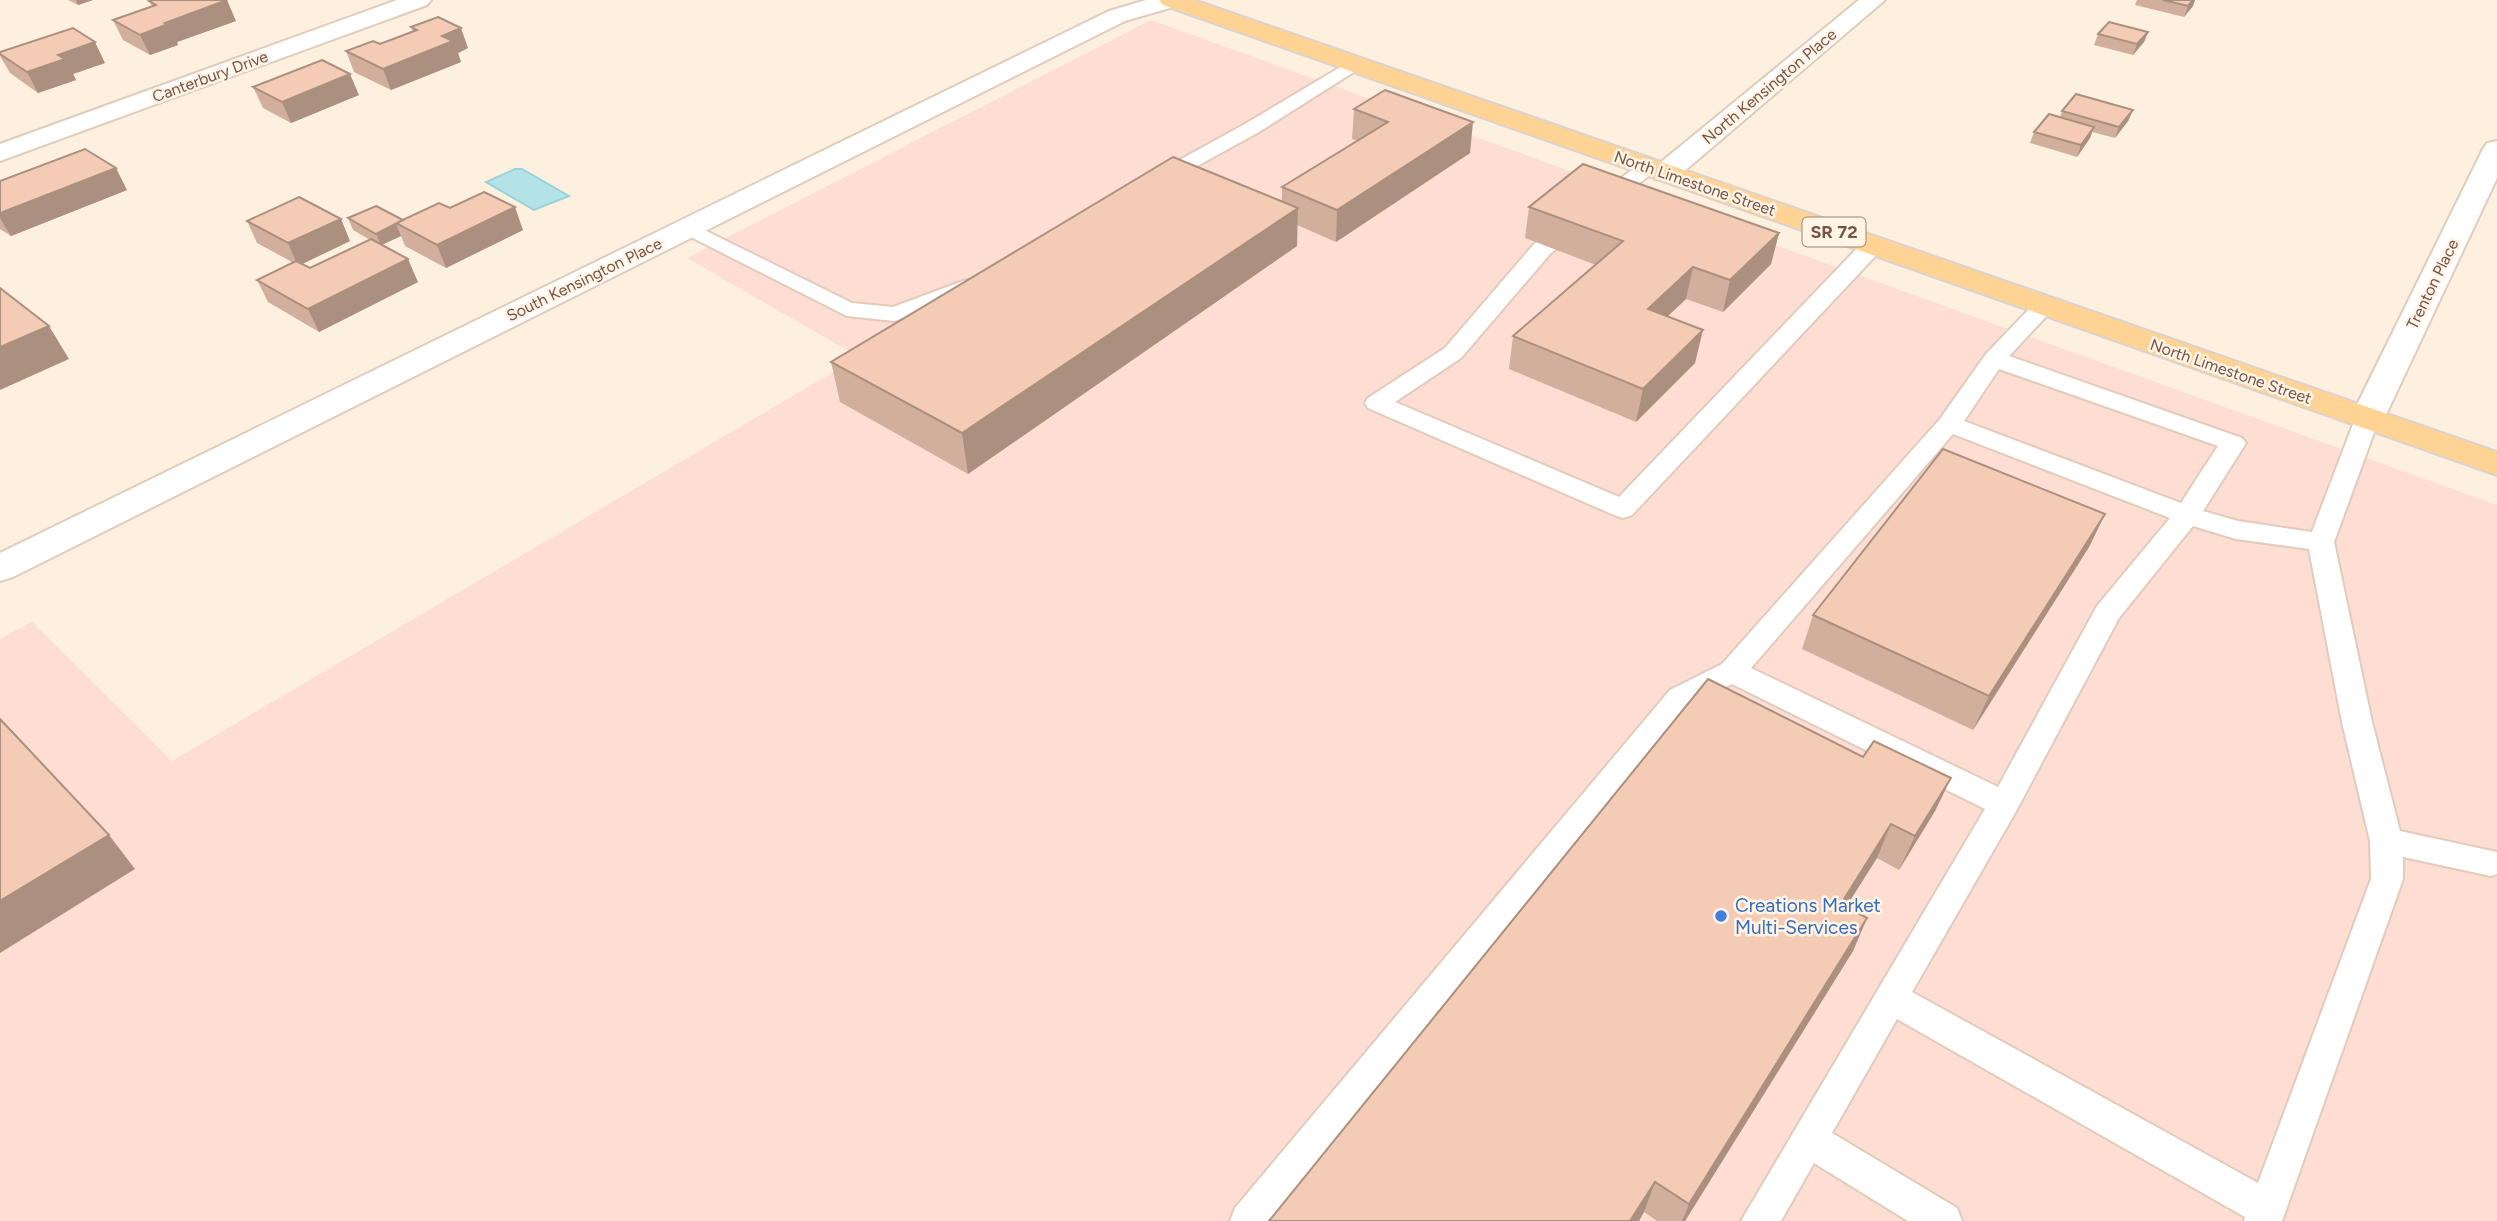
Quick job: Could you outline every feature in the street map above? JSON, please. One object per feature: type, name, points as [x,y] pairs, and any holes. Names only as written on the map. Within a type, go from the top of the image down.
[{"type":"main road","name":"North Limestone Street","points":[[1172,0],[2497,464]]},
{"type":"street","name":"Canterbury Drive","points":[[0,153],[419,0]]},
{"type":"street","name":"South Kensington Place","points":[[0,568],[1117,16],[1172,0]]},
{"type":"street","name":"North Kensington Place","points":[[1657,170],[1873,0]]},
{"type":"street","name":"Trenton Place","points":[[2367,419],[2497,149]]},
{"type":"lane","points":[[1139,190],[1251,128],[1354,64]]},
{"type":"lane","points":[[1657,170],[1542,249],[1453,353],[1377,404],[1623,509],[1873,245]]},
{"type":"lane","points":[[688,228],[847,309],[894,314],[947,297],[983,277]]},
{"type":"lane","points":[[1249,1221],[1680,698],[1732,671],[1950,424],[1994,359],[2045,306]]},
{"type":"lane","points":[[1760,1221],[2004,804],[2062,700],[2106,613],[2187,515],[2233,443],[1994,359]]},
{"type":"lane","points":[[1891,997],[2265,1215],[2387,879],[2386,841],[2357,722],[2321,542],[2367,419]]},
{"type":"lane","points":[[1950,424],[2187,515],[2235,530],[2321,542]]},
{"type":"lane","points":[[1732,671],[2004,804]]},
{"type":"lane","points":[[2386,841],[2495,857]]},
{"type":"lane","points":[[1808,1139],[1943,1221]]},
{"type":"shaded area","points":[[1151,20],[2497,505],[2497,1221],[0,1221],[0,639],[32,622],[172,761],[859,357],[687,258]]},
{"type":"water","points":[[515,169],[522,169],[569,196],[534,210],[486,182]]},
{"type":"building","points":[[227,0],[140,35],[113,20],[156,5],[149,1]]},
{"type":"building","points":[[2163,0],[2193,0],[2188,6]]},
{"type":"building","points":[[438,17],[461,28],[442,36],[453,41],[383,69],[346,51],[373,41],[380,44],[417,30],[411,27]]},
{"type":"building","points":[[2109,22],[2148,32],[2137,44],[2098,34]]},
{"type":"building","points":[[73,28],[95,42],[58,55],[65,59],[27,72],[0,54],[0,52]]},
{"type":"building","points":[[322,60],[350,74],[282,102],[253,87]]},
{"type":"building","points":[[1385,90],[1473,122],[1337,210],[1282,187],[1388,122],[1354,109]]},
{"type":"building","points":[[2076,94],[2133,110],[2119,127],[2062,111]]},
{"type":"building","points":[[2049,114],[2094,127],[2081,145],[2034,132]]},
{"type":"building","points":[[85,149],[116,168],[0,213],[0,181]]},
{"type":"building","points":[[1173,157],[1298,208],[962,433],[831,362]]},
{"type":"building","points":[[1583,164],[1779,233],[1730,280],[1693,267],[1648,309],[1703,330],[1643,389],[1513,336],[1623,241],[1529,207]]},
{"type":"building","points":[[484,192],[515,207],[437,245],[396,223],[439,203],[450,208]]},
{"type":"building","points":[[299,197],[341,219],[288,243],[247,221]]},
{"type":"building","points":[[376,206],[403,220],[376,234],[348,218]]},
{"type":"building","points":[[371,239],[408,259],[308,309],[257,280],[296,261],[310,268]]},
{"type":"building","points":[[0,288],[49,326],[0,347]]},
{"type":"building","points":[[1943,449],[2105,514],[1989,696],[1813,615]]},
{"type":"building","points":[[1708,679],[1863,757],[1874,741],[1951,778],[1915,836],[1891,824],[1841,904],[1867,918],[1689,1204],[1655,1182],[1630,1221],[1269,1221]]},
{"type":"building","points":[[0,719],[109,835],[0,901]]},
{"type":"place","name":"Creations Market Multi-Services","points":[[1721,916]]}]
